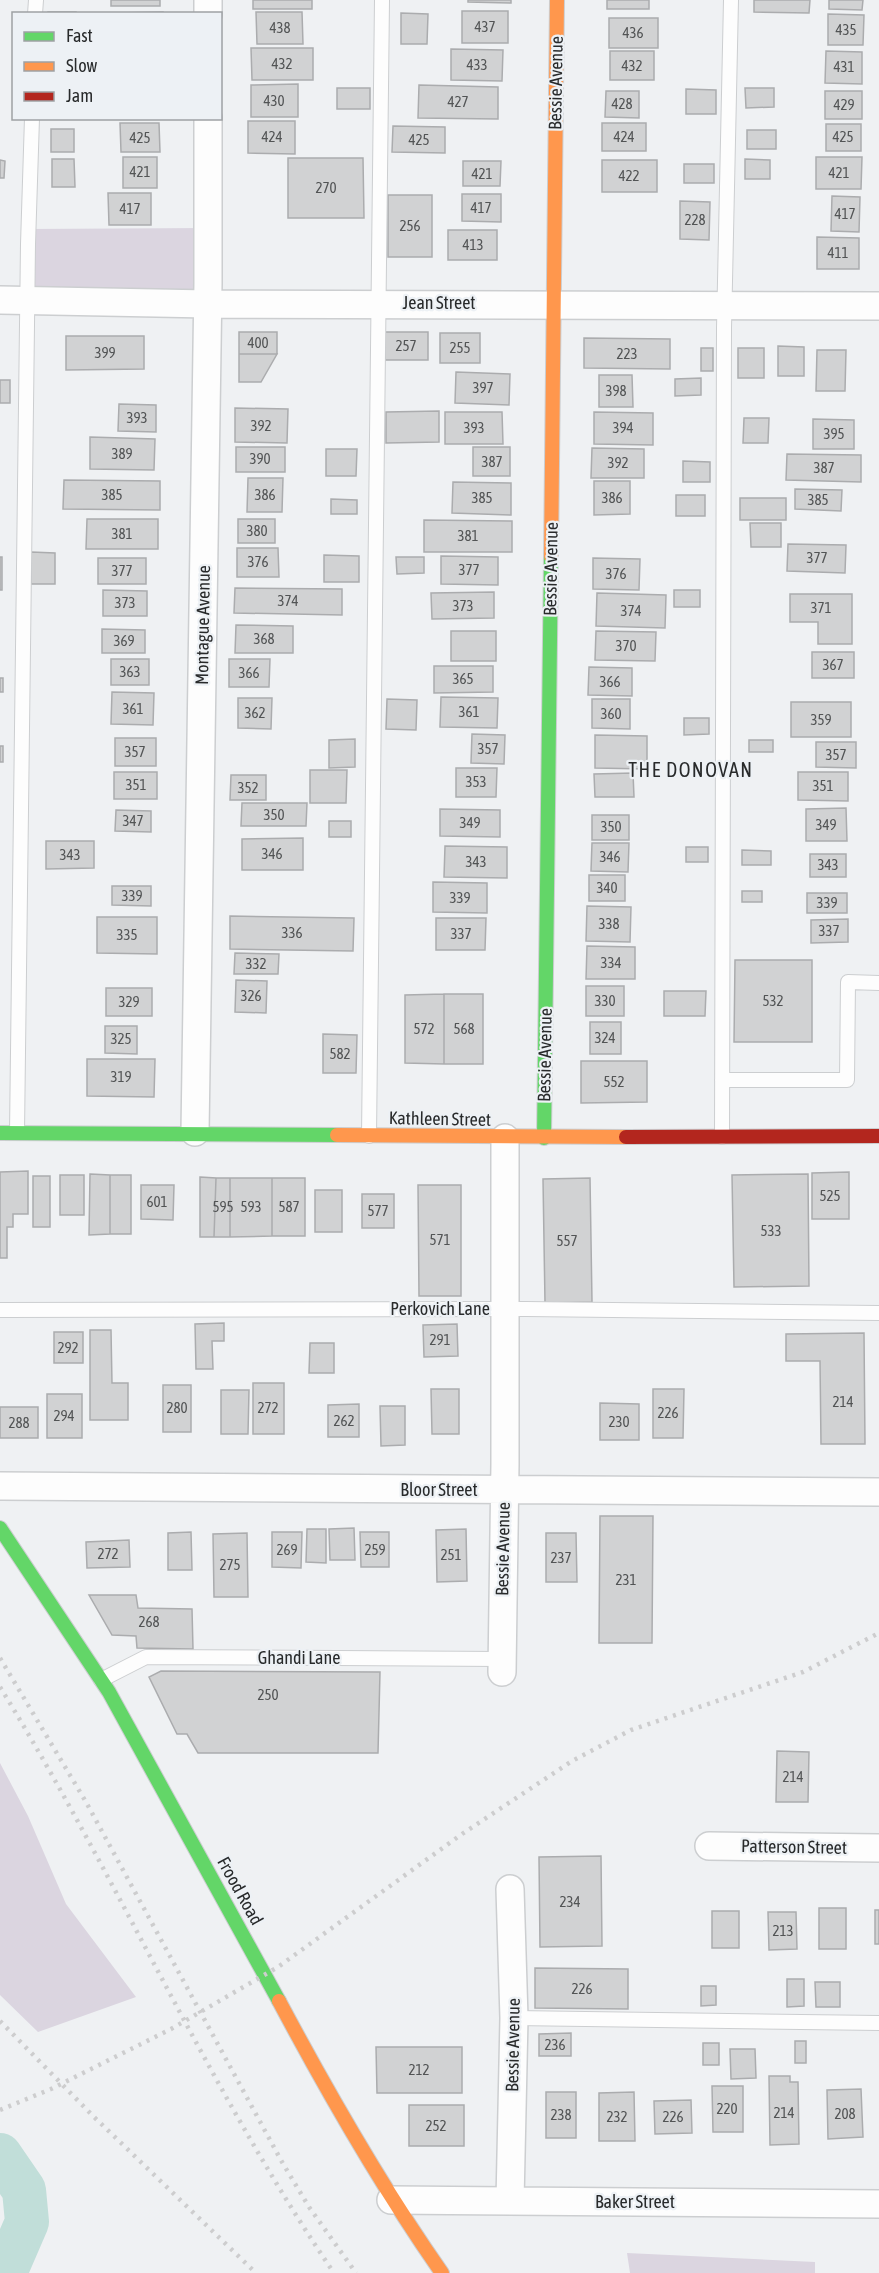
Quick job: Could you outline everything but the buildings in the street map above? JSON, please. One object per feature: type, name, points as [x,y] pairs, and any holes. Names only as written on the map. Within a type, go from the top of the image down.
[{"type":"street","name":"Bessie Avenue","points":[[544,1138],[557,0]]},
{"type":"street","name":"Montague Avenue","points":[[195,1132],[208,304],[208,120]]},
{"type":"street","name":"Jean Street","points":[[0,300],[208,304],[724,303],[879,306]]},
{"type":"street","name":"Kathleen Street","points":[[0,1133],[195,1132],[505,1138],[879,1136]]},
{"type":"street","name":"Bessie Avenue","points":[[502,1665],[505,1138]]},
{"type":"street","name":"Bloor Street","points":[[0,1486],[879,1492]]},
{"type":"street","name":"Frood Road","points":[[0,1528],[101,1680],[227,1904],[331,2100],[391,2200],[442,2273]]},
{"type":"street","name":"Patterson Street","points":[[709,1846],[879,1848]]},
{"type":"street","name":"Bessie Avenue","points":[[510,1889],[514,2018],[510,2201]]},
{"type":"street","name":"Baker Street","points":[[391,2200],[879,2204]]},
{"type":"lane","points":[[369,1136],[382,0]]},
{"type":"lane","points":[[722,1137],[724,303],[731,0]]},
{"type":"lane","points":[[17,1133],[32,120]]},
{"type":"lane","points":[[722,1080],[847,1080],[848,982],[879,982]]},
{"type":"lane","name":"Perkovich Lane","points":[[0,1310],[504,1309],[879,1313]]},
{"type":"lane","name":"Ghandi Lane","points":[[101,1680],[146,1657],[502,1665]]},
{"type":"lane","points":[[514,2018],[879,2023]]},
{"type":"shaded area","points":[[206,228],[206,305],[27,302],[27,229]]},
{"type":"shaded area","points":[[0,1763],[28,1816],[66,1904],[136,1997],[38,2032],[0,1995]]},
{"type":"shaded area","points":[[627,2253],[815,2262],[815,2273],[630,2273]]},
{"type":"waterway","points":[[0,2155],[24,2190],[27,2222],[5,2273]]},
{"type":"railway","points":[[0,2110],[51,2089],[171,2029],[278,1967],[462,1834],[572,1761],[631,1730],[803,1672],[879,1633]]},
{"type":"railway","points":[[0,1658],[86,1802],[282,2162],[309,2207],[356,2273]]},
{"type":"railway","points":[[0,1687],[84,1833],[245,2130],[334,2273]]},
{"type":"railway","points":[[0,2021],[93,2116],[256,2273]]},
{"type":"traffic: fast","points":[[544,1138],[551,556]]},
{"type":"traffic: fast","points":[[0,1133],[337,1135]]},
{"type":"traffic: fast","points":[[0,1528],[109,1692],[279,2001]]},
{"type":"traffic: slow","points":[[551,556],[557,0]]},
{"type":"traffic: slow","points":[[337,1135],[626,1137]]},
{"type":"traffic: slow","points":[[279,2001],[356,2140],[442,2273]]},
{"type":"traffic: jam","points":[[626,1137],[879,1136]]},
{"type":"district","name":"THE DONOVAN","points":[[691,770]]}]
